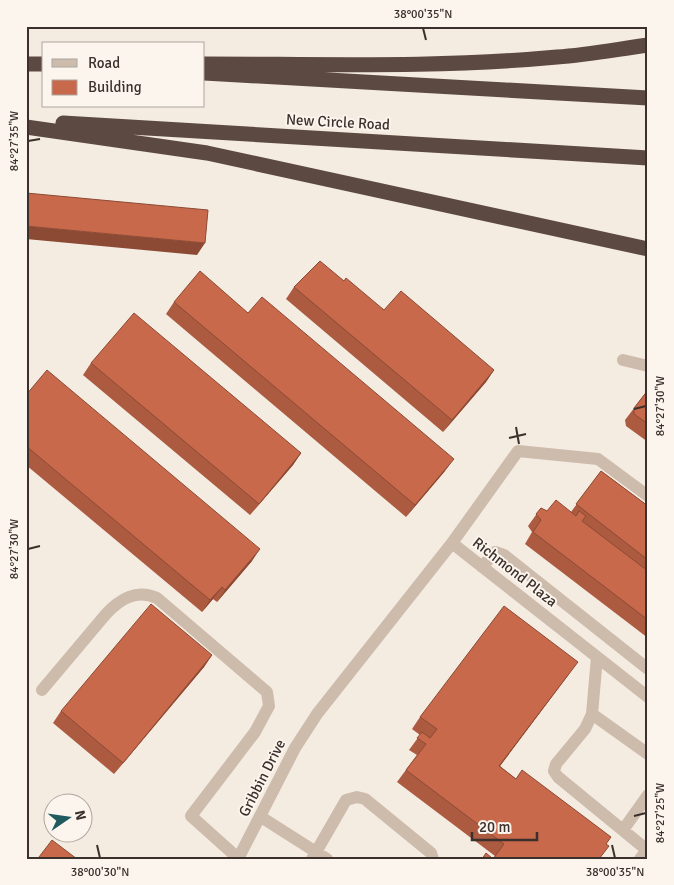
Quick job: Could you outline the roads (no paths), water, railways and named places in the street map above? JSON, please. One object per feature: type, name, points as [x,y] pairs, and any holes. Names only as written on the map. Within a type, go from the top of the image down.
[{"type":"highway","points":[[205,64],[382,65],[474,63],[559,57],[648,45]]},
{"type":"highway","points":[[26,63],[42,64]]},
{"type":"highway","points":[[205,73],[648,98]]},
{"type":"highway","name":"New Circle Road","points":[[26,121],[648,158]]},
{"type":"highway","points":[[26,127],[207,153],[648,249]]},
{"type":"street","points":[[623,360],[648,366]]},
{"type":"street","name":"Richmond Plaza","points":[[646,693],[452,544],[518,451],[598,459],[648,496]]},
{"type":"street","name":"Gribbin Drive","points":[[238,859],[295,748],[317,714],[452,544]]},
{"type":"street","points":[[482,567],[495,552],[504,555],[648,668]]},
{"type":"street","points":[[42,690],[116,604],[136,594],[149,594],[157,598],[267,692],[269,706],[255,732],[191,816],[238,859]]},
{"type":"street","points":[[597,657],[592,714],[585,729],[556,764],[554,771],[558,777],[623,830],[646,852]]},
{"type":"street","points":[[592,714],[648,754]]},
{"type":"street","points":[[623,830],[648,795]]},
{"type":"street","points":[[314,855],[346,800],[357,797],[366,799],[431,853],[433,859]]},
{"type":"street","points":[[261,817],[314,855],[327,859]]}]
